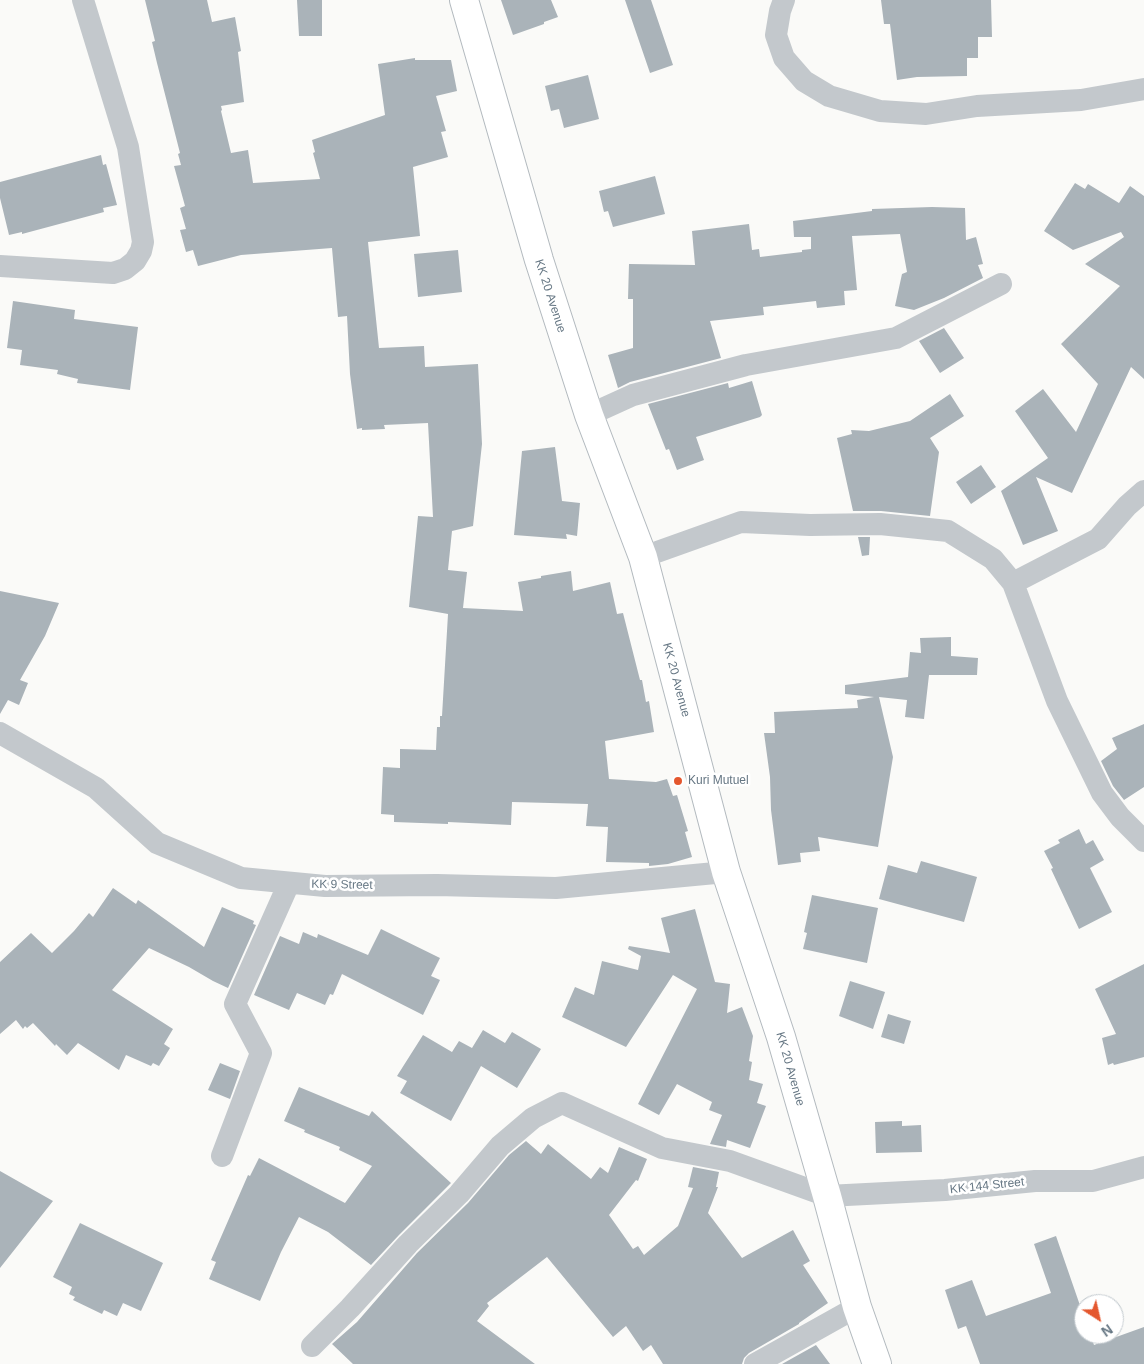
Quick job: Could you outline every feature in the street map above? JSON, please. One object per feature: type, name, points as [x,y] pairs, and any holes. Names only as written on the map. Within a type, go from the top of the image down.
[{"type":"main road","name":"KK 20 Avenue","points":[[464,0],[539,260],[589,415],[643,557],[726,872],[781,1037],[857,1307],[877,1364]]},
{"type":"street","points":[[0,266],[113,273],[125,269],[141,251],[143,242],[128,147],[83,0]]},
{"type":"street","points":[[784,0],[776,35],[784,58],[804,81],[829,96],[880,111],[926,114],[977,106],[1081,100],[1144,89]]},
{"type":"street","points":[[589,415],[633,395],[746,365],[896,338],[1001,284]]},
{"type":"street","points":[[1013,583],[1098,538],[1127,506],[1144,491]]},
{"type":"street","points":[[643,557],[741,522],[810,526],[880,524],[948,531],[993,559],[1013,583],[1057,701],[1102,793],[1120,817],[1144,841]]},
{"type":"street","name":"KK 9 Street","points":[[0,733],[96,788],[158,843],[241,878],[325,886],[437,885],[556,888],[726,872]]},
{"type":"street","points":[[222,1156],[261,1054],[235,1004],[289,883]]},
{"type":"street","points":[[312,1346],[350,1308],[408,1244],[459,1194],[500,1146],[533,1118],[562,1104],[662,1148],[730,1161],[827,1196]]},
{"type":"street","name":"KK 144 Street","points":[[827,1196],[945,1190],[1036,1181],[1092,1181],[1144,1166]]},
{"type":"street","points":[[755,1364],[857,1307]]},
{"type":"building","points":[[145,0],[207,0],[212,22],[235,17],[241,51],[238,52],[244,102],[221,106],[221,111],[231,153],[248,150],[253,183],[320,179],[313,153],[315,152],[312,140],[385,115],[378,64],[415,58],[415,60],[451,60],[457,91],[436,96],[446,131],[441,132],[448,157],[413,167],[420,236],[368,242],[379,348],[424,346],[425,367],[478,364],[482,444],[473,526],[452,531],[448,570],[467,572],[463,608],[523,611],[518,582],[541,578],[541,576],[571,571],[573,591],[610,582],[617,614],[623,613],[640,680],[642,680],[646,702],[649,701],[654,732],[605,741],[609,779],[656,782],[667,779],[673,796],[677,795],[688,831],[685,832],[692,857],[668,864],[649,866],[649,863],[606,862],[608,827],[586,826],[588,804],[512,802],[511,825],[394,822],[394,815],[381,814],[383,767],[400,768],[400,749],[436,750],[437,727],[440,727],[440,716],[442,716],[448,614],[409,607],[418,516],[433,517],[428,423],[384,425],[385,429],[357,429],[350,374],[347,316],[338,317],[332,248],[241,255],[198,266],[193,250],[186,252],[180,230],[186,229],[180,208],[185,206],[174,166],[181,165],[178,154],[180,153],[152,42],[155,41]]},
{"type":"building","points":[[297,0],[322,0],[322,36],[299,36]]},
{"type":"building","points":[[501,0],[551,0],[558,17],[513,35]]},
{"type":"building","points":[[625,0],[651,0],[673,65],[650,73]]},
{"type":"building","points":[[881,0],[991,0],[992,37],[978,37],[978,58],[967,58],[967,76],[917,77],[897,80],[890,24],[884,24]]},
{"type":"building","points":[[588,75],[599,119],[564,128],[559,109],[551,111],[545,86]]},
{"type":"building","points":[[101,155],[103,165],[106,164],[117,205],[103,208],[104,212],[22,234],[22,232],[9,235],[0,198],[0,182]]},
{"type":"building","points":[[655,176],[665,214],[613,227],[608,211],[604,212],[599,191]]},
{"type":"building","points":[[1075,183],[1085,189],[1088,184],[1119,203],[1130,186],[1144,196],[1144,379],[1131,367],[1072,493],[1036,477],[1058,531],[1023,545],[1001,491],[1048,458],[1015,411],[1043,389],[1076,432],[1098,384],[1061,344],[1120,286],[1085,264],[1124,237],[1121,232],[1073,250],[1044,231]]},
{"type":"building","points":[[965,208],[966,240],[976,237],[983,264],[978,265],[983,278],[944,298],[914,310],[895,306],[902,274],[907,272],[900,234],[852,236],[857,290],[844,291],[845,305],[817,308],[816,301],[763,307],[764,315],[710,321],[721,358],[630,382],[618,388],[608,355],[633,348],[633,299],[628,299],[629,264],[695,265],[692,231],[749,224],[752,250],[759,249],[760,257],[802,252],[802,250],[811,249],[811,237],[794,237],[793,221],[872,211],[872,209]]},
{"type":"building","points":[[458,250],[462,292],[418,297],[414,254]]},
{"type":"building","points":[[13,301],[75,310],[74,319],[138,327],[130,390],[77,383],[78,379],[57,374],[58,370],[20,365],[22,350],[7,348]]},
{"type":"building","points":[[944,328],[964,358],[940,373],[919,341]]},
{"type":"building","points":[[752,381],[762,415],[696,437],[704,460],[677,470],[669,449],[666,450],[648,404],[728,383],[729,388]]},
{"type":"building","points":[[950,394],[964,416],[930,438],[939,452],[930,516],[881,511],[853,511],[837,438],[852,434],[851,430],[869,431],[910,421]]},
{"type":"building","points":[[555,447],[562,501],[580,503],[577,536],[566,534],[567,539],[514,535],[522,451]]},
{"type":"building","points":[[981,465],[996,487],[971,504],[956,482]]},
{"type":"building","points":[[858,537],[870,537],[869,555],[862,556]]},
{"type":"building","points":[[0,591],[59,603],[45,636],[20,680],[28,683],[19,705],[8,700],[0,714]]},
{"type":"building","points":[[951,637],[951,656],[978,658],[977,675],[929,675],[924,719],[905,717],[907,700],[879,697],[893,757],[878,847],[818,837],[820,851],[800,853],[801,862],[778,865],[764,733],[775,733],[774,712],[858,708],[857,700],[874,697],[845,694],[845,685],[908,677],[910,652],[921,653],[920,638]]},
{"type":"building","points":[[1144,724],[1144,787],[1124,800],[1113,786],[1101,761],[1117,749],[1112,738]]},
{"type":"building","points":[[1079,829],[1086,844],[1093,840],[1104,860],[1090,868],[1112,912],[1079,929],[1044,851],[1060,843],[1058,840]]},
{"type":"building","points":[[921,861],[977,877],[964,922],[879,899],[888,865],[917,873]]},
{"type":"building","points":[[113,888],[136,904],[138,900],[204,947],[222,907],[254,921],[253,924],[256,925],[228,988],[149,948],[112,990],[173,1029],[164,1044],[170,1048],[159,1066],[153,1063],[151,1066],[126,1055],[119,1070],[78,1043],[67,1055],[56,1044],[55,1046],[33,1023],[27,1028],[25,1026],[23,1029],[16,1020],[0,1034],[0,962],[31,933],[52,953],[89,913],[93,917]]},
{"type":"building","points":[[812,895],[878,908],[867,963],[803,949],[807,933],[804,932]]},
{"type":"building","points":[[695,909],[715,982],[730,984],[727,1013],[742,1007],[753,1036],[749,1061],[752,1062],[749,1080],[763,1084],[757,1103],[766,1106],[750,1148],[727,1140],[726,1147],[710,1144],[722,1115],[709,1110],[712,1102],[677,1084],[659,1115],[638,1104],[697,989],[673,975],[626,1047],[562,1017],[575,987],[594,995],[602,961],[638,970],[641,956],[628,949],[629,946],[670,953],[661,918]]},
{"type":"building","points":[[381,929],[440,958],[431,976],[440,980],[423,1015],[342,974],[333,995],[330,994],[325,1005],[297,993],[289,1010],[254,995],[280,936],[299,944],[303,932],[317,938],[318,934],[368,955]]},
{"type":"building","points":[[1144,964],[1144,1057],[1108,1065],[1102,1038],[1116,1034],[1095,989]]},
{"type":"building","points":[[850,981],[885,992],[873,1029],[839,1016]]},
{"type":"building","points":[[888,1014],[911,1021],[904,1044],[881,1037]]},
{"type":"building","points":[[483,1030],[505,1043],[512,1032],[541,1049],[517,1088],[481,1066],[451,1121],[400,1093],[407,1081],[397,1076],[423,1035],[452,1052],[459,1041],[472,1048]]},
{"type":"building","points":[[220,1063],[240,1071],[230,1099],[208,1090]]},
{"type":"building","points":[[299,1087],[369,1116],[372,1111],[451,1183],[371,1265],[328,1232],[299,1217],[281,1252],[260,1301],[209,1279],[216,1262],[211,1260],[248,1175],[250,1176],[259,1158],[345,1203],[372,1166],[339,1150],[340,1147],[304,1132],[305,1130],[284,1121]]},
{"type":"building","points":[[902,1121],[902,1126],[921,1125],[922,1152],[876,1153],[875,1122]]},
{"type":"building","points":[[526,1141],[541,1154],[548,1144],[591,1179],[600,1167],[608,1173],[619,1147],[647,1159],[638,1181],[636,1180],[609,1215],[633,1249],[638,1246],[644,1255],[678,1226],[693,1188],[688,1187],[693,1167],[719,1172],[716,1187],[718,1187],[708,1213],[742,1258],[793,1230],[810,1261],[803,1265],[828,1303],[799,1324],[749,1353],[744,1358],[742,1364],[663,1364],[651,1345],[643,1351],[626,1326],[613,1337],[547,1257],[487,1303],[489,1306],[477,1321],[535,1364],[353,1364],[332,1344],[357,1322],[417,1253],[468,1203],[509,1155]]},
{"type":"building","points":[[0,1171],[53,1201],[0,1268]]},
{"type":"building","points":[[80,1223],[163,1263],[141,1311],[123,1303],[117,1316],[104,1310],[102,1314],[73,1300],[75,1297],[69,1294],[72,1287],[53,1277]]},
{"type":"building","points":[[1056,1236],[1076,1294],[1074,1294],[1074,1344],[1124,1344],[1124,1334],[1144,1327],[1144,1364],[980,1364],[966,1326],[958,1329],[945,1290],[972,1280],[986,1316],[1051,1293],[1034,1244]]},
{"type":"building","points":[[816,1345],[830,1364],[782,1364]]},
{"type":"place","name":"Kuri Mutuel","points":[[678,781]]}]
